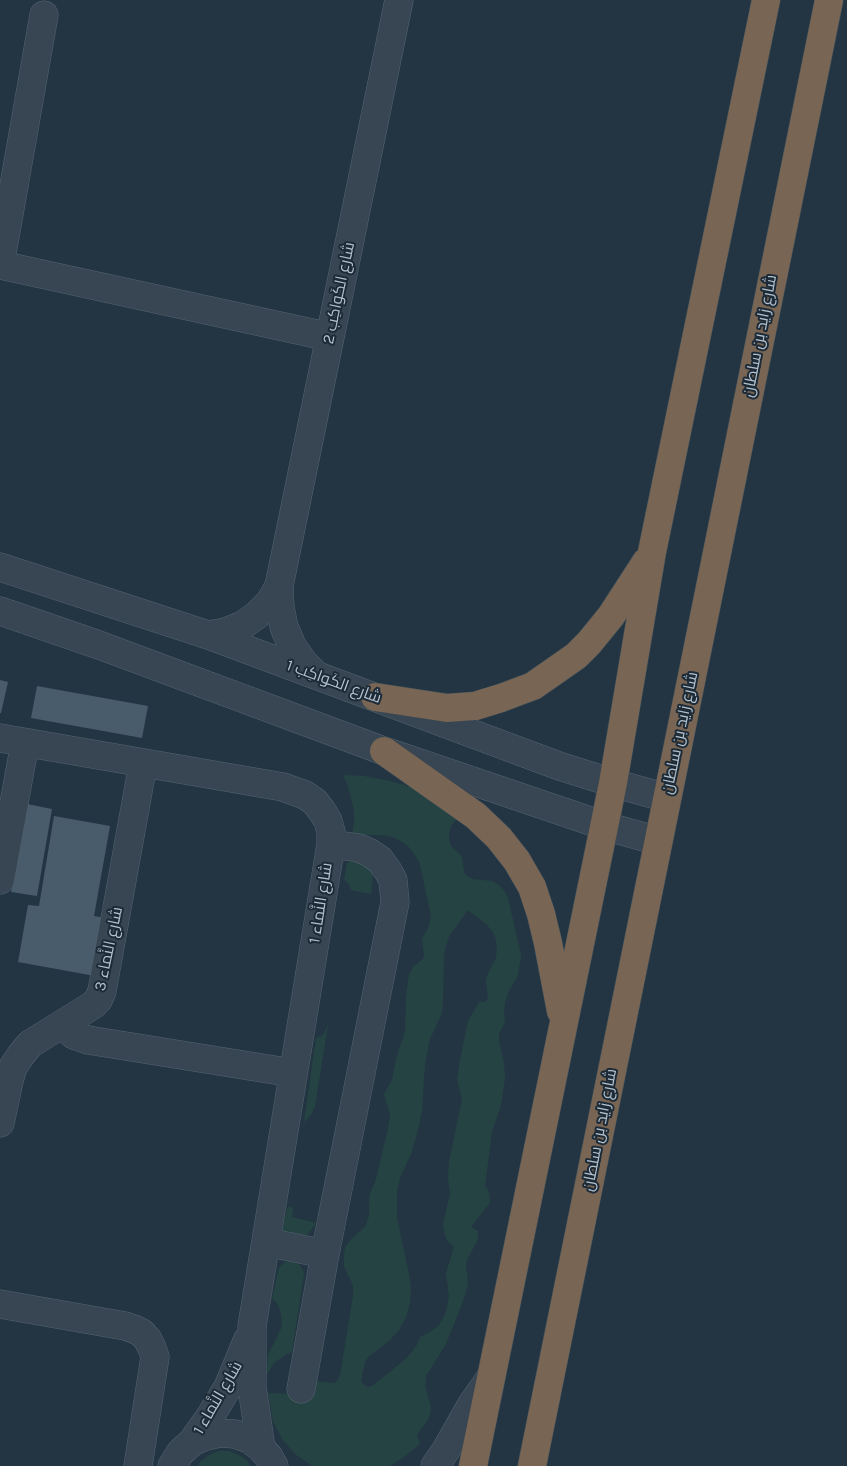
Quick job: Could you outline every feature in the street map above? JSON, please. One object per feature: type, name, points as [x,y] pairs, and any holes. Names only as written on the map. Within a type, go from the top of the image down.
[{"type":"highway","points":[[473,1466],[563,1022],[605,826],[652,552],[766,0]]},
{"type":"highway","name":"شارع زايد بن سلطان","points":[[532,1466],[829,0]]},
{"type":"highway","points":[[375,697],[447,708],[474,706],[533,686],[576,656],[588,643],[611,616],[652,552]]},
{"type":"highway","points":[[384,750],[476,816],[499,838],[517,861],[532,887],[541,914],[563,1022]]},
{"type":"street","name":"شارع الكَواكِب 2","points":[[319,678],[304,663],[292,646],[284,627],[280,607],[279,586],[399,0]]},
{"type":"street","points":[[44,15],[0,265],[330,336]]},
{"type":"street","name":"شارع الكَواكِب 1","points":[[0,567],[208,635],[559,766],[667,798]]},
{"type":"street","name":"شارع الكَواكِب 2","points":[[208,635],[226,632],[250,620],[270,602],[279,586]]},
{"type":"street","points":[[0,611],[99,645],[384,750],[605,826],[658,842]]},
{"type":"street","points":[[0,880],[12,741]]},
{"type":"street","name":"شارع النَّماء 1","points":[[12,741],[283,788],[305,795],[318,806],[328,821],[332,832],[252,1326],[252,1387],[268,1457]]},
{"type":"street","name":"شارع النَّماء 3","points":[[2,1106],[13,1067],[30,1044],[86,1010],[95,1003],[102,991],[143,764]]},
{"type":"street","points":[[301,1389],[325,1254],[395,902],[393,880],[380,860],[358,848],[331,844]]},
{"type":"street","points":[[95,1003],[110,1044]]},
{"type":"street","points":[[62,1024],[74,1035],[81,1038],[293,1073]]},
{"type":"street","points":[[266,1242],[325,1254]]},
{"type":"street","points":[[0,1304],[134,1328],[148,1340],[154,1357],[138,1466]]},
{"type":"street","name":"شارع النَّماء 1","points":[[172,1466],[180,1453],[192,1442],[228,1387],[252,1326]]},
{"type":"street","points":[[435,1466],[472,1404],[491,1377]]},
{"type":"street","points":[[192,1442],[213,1434],[235,1434],[249,1439],[268,1457]]},
{"type":"green space","points":[[343,775],[364,776],[405,785],[424,793],[460,817],[451,826],[449,840],[451,846],[462,857],[464,872],[467,876],[472,879],[492,881],[504,891],[508,898],[521,955],[518,975],[505,1002],[505,1022],[499,1034],[505,1078],[501,1105],[492,1132],[485,1186],[489,1192],[490,1201],[471,1227],[478,1231],[478,1239],[467,1260],[468,1284],[462,1304],[446,1344],[426,1376],[425,1386],[431,1407],[428,1420],[418,1433],[417,1437],[420,1444],[390,1466],[311,1465],[295,1454],[282,1439],[273,1421],[268,1393],[313,1395],[314,1381],[332,1383],[336,1382],[340,1376],[353,1296],[353,1286],[344,1266],[345,1248],[350,1240],[365,1227],[369,1216],[370,1194],[376,1179],[389,1124],[390,1114],[384,1094],[392,1080],[396,1059],[405,1032],[409,974],[414,966],[423,959],[422,939],[431,917],[420,864],[408,846],[389,836],[352,835],[354,810]],"holes":[[[468,910],[493,932],[496,940],[496,958],[486,980],[488,999],[485,1002],[480,1001],[468,1021],[457,1080],[462,1099],[449,1162],[450,1194],[443,1224],[447,1240],[454,1247],[446,1273],[449,1296],[447,1307],[444,1317],[438,1326],[420,1337],[417,1345],[407,1358],[372,1386],[368,1387],[361,1381],[365,1362],[368,1357],[389,1341],[399,1330],[406,1317],[410,1303],[411,1288],[409,1274],[397,1218],[397,1191],[400,1178],[411,1154],[422,1111],[425,1063],[430,1039],[441,1015],[443,1004],[446,945],[450,935]]]},
{"type":"green space","points":[[353,861],[366,863],[373,874],[371,894],[351,890],[349,884],[344,880],[347,863]]},
{"type":"green space","points":[[328,1025],[315,1106],[311,1115],[304,1122],[316,1038],[323,1035]]},
{"type":"green space","points":[[289,1206],[293,1208],[292,1217],[316,1223],[308,1234],[303,1236],[287,1235],[282,1231]]},
{"type":"green space","points":[[289,1261],[298,1263],[304,1274],[292,1352],[274,1363],[266,1376],[268,1355],[281,1329],[282,1322],[280,1309],[272,1298],[279,1268]]},
{"type":"green space","points":[[219,1451],[229,1451],[239,1455],[248,1461],[250,1466],[198,1466],[209,1455]]},
{"type":"building","points":[[0,680],[8,682],[1,713],[0,713]]},
{"type":"building","points":[[37,686],[148,706],[142,738],[31,718]]},
{"type":"building","points":[[27,804],[52,809],[37,896],[11,892]]},
{"type":"building","points":[[54,816],[110,826],[94,916],[105,918],[95,976],[18,962],[28,905],[39,906]]}]
